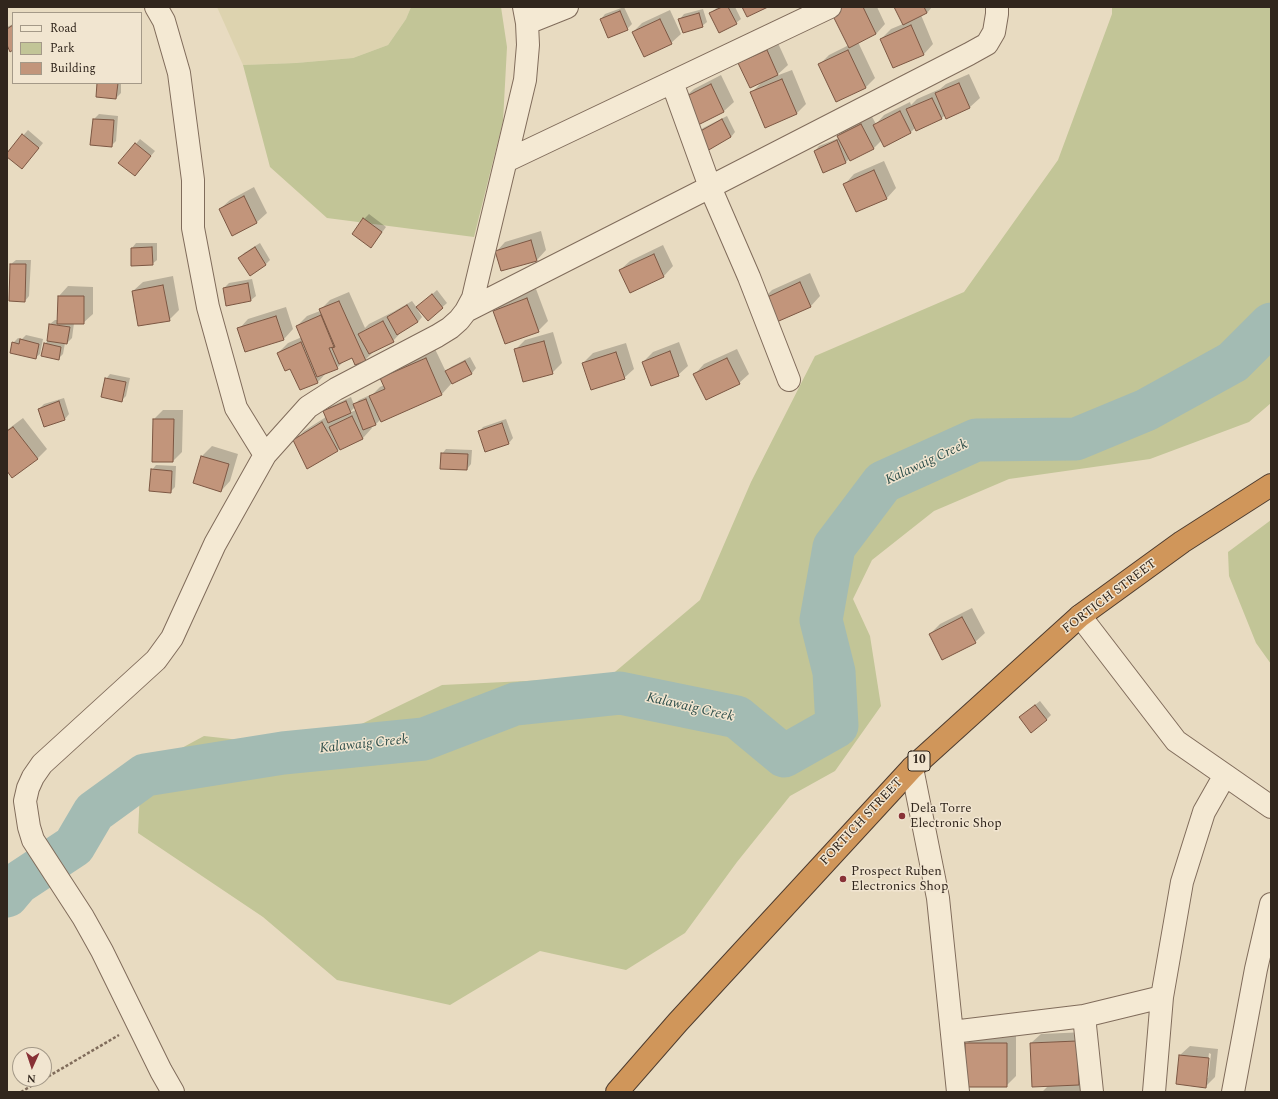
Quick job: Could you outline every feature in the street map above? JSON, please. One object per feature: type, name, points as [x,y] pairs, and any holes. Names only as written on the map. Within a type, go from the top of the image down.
[{"type":"highway","name":"FORTICH STREET","points":[[617,1092],[678,1022],[912,768],[1080,616],[1182,542],[1271,485]]},
{"type":"street","points":[[156,7],[164,20],[179,73],[193,180],[193,228],[208,307],[236,408],[265,455]]},
{"type":"street","points":[[173,1092],[161,1071],[102,951],[83,917],[33,840],[29,827],[25,801],[28,788],[33,777],[42,764],[156,660],[172,638],[215,544],[265,455],[308,407],[336,389],[437,336],[455,324],[466,311],[476,285],[525,80],[528,45],[526,15],[567,7]]},
{"type":"street","points":[[506,161],[830,7]]},
{"type":"street","points":[[466,311],[987,44],[994,32],[998,14],[997,7]]},
{"type":"street","points":[[672,82],[710,187],[749,277],[789,380]]},
{"type":"street","points":[[1080,616],[1176,742],[1271,807]]},
{"type":"street","points":[[912,768],[938,898],[958,1092]]},
{"type":"street","points":[[1154,1092],[1162,997],[1182,882],[1204,812],[1225,775]]},
{"type":"street","points":[[1233,1092],[1256,969],[1271,904]]},
{"type":"street","points":[[952,1032],[1084,1016],[1162,997]]},
{"type":"street","points":[[1084,1016],[1092,1092]]},
{"type":"path","points":[[52,1074],[138,1023]]},
{"type":"path","points":[[21,1092],[30,1087]]},
{"type":"shaded area","points":[[217,7],[411,7],[406,19],[388,45],[353,58],[296,63],[243,65]]},
{"type":"green space","points":[[411,7],[501,7],[507,47],[503,121],[474,237],[327,218],[270,167],[243,65],[296,63],[353,58],[388,45],[406,19]]},
{"type":"green space","points":[[1112,7],[1271,7],[1271,403],[1249,422],[1150,459],[1009,479],[934,511],[872,560],[853,599],[870,636],[881,706],[835,771],[790,796],[737,862],[685,933],[626,970],[540,951],[450,1005],[337,980],[263,917],[138,833],[141,770],[204,736],[312,748],[442,685],[609,677],[700,600],[751,482],[815,356],[964,292],[1058,160],[1112,14]]},
{"type":"green space","points":[[1271,520],[1271,664],[1256,643],[1229,576],[1228,552]]},
{"type":"building","points":[[722,7],[728,7],[737,24],[719,33],[709,13]]},
{"type":"building","points":[[742,7],[768,7],[747,17]]},
{"type":"building","points":[[841,7],[863,7],[876,34],[849,48],[831,12]]},
{"type":"building","points":[[894,7],[924,7],[927,13],[903,25]]},
{"type":"building","points":[[620,11],[628,30],[608,38],[600,19]]},
{"type":"building","points":[[699,13],[703,27],[683,33],[678,19]]},
{"type":"building","points":[[660,19],[672,44],[644,57],[632,32]]},
{"type":"building","points":[[911,25],[924,55],[893,68],[880,39]]},
{"type":"building","points":[[12,26],[12,51],[10,52],[7,45],[7,29]]},
{"type":"building","points":[[767,50],[778,75],[750,88],[738,63]]},
{"type":"building","points":[[848,50],[866,88],[836,102],[818,64]]},
{"type":"building","points":[[782,79],[797,114],[765,128],[750,92]]},
{"type":"building","points":[[959,83],[970,108],[946,119],[935,93]]},
{"type":"building","points":[[97,84],[118,84],[116,99],[96,97]]},
{"type":"building","points":[[711,84],[724,112],[696,126],[683,98]]},
{"type":"building","points":[[932,98],[942,119],[916,131],[906,109]]},
{"type":"building","points":[[900,111],[911,133],[884,147],[873,125]]},
{"type":"building","points":[[93,119],[114,120],[112,147],[90,145]]},
{"type":"building","points":[[722,119],[731,137],[707,151],[697,133]]},
{"type":"building","points":[[861,124],[874,149],[850,161],[837,136]]},
{"type":"building","points":[[22,134],[39,148],[22,169],[7,157],[7,153]]},
{"type":"building","points":[[837,140],[846,163],[823,173],[814,151]]},
{"type":"building","points":[[135,143],[151,156],[135,176],[118,163]]},
{"type":"building","points":[[874,170],[887,199],[856,212],[843,184]]},
{"type":"building","points":[[244,196],[257,223],[232,236],[219,209]]},
{"type":"building","points":[[363,218],[382,232],[371,248],[352,234]]},
{"type":"building","points":[[531,240],[537,261],[501,271],[495,251]]},
{"type":"building","points":[[152,247],[153,265],[131,266],[131,248]]},
{"type":"building","points":[[255,247],[266,265],[250,276],[238,258]]},
{"type":"building","points":[[654,254],[664,277],[630,293],[619,270]]},
{"type":"building","points":[[10,264],[26,264],[25,302],[9,301]]},
{"type":"building","points":[[800,282],[811,307],[772,324],[761,300]]},
{"type":"building","points":[[248,283],[251,301],[226,306],[223,288]]},
{"type":"building","points":[[163,285],[170,321],[138,326],[132,291]]},
{"type":"building","points":[[432,294],[443,308],[428,321],[416,307]]},
{"type":"building","points":[[58,296],[84,296],[84,324],[57,324]]},
{"type":"building","points":[[527,298],[539,332],[505,344],[493,311]]},
{"type":"building","points":[[339,301],[366,361],[355,365],[352,358],[339,364],[332,348],[335,347],[319,309]]},
{"type":"building","points":[[407,305],[418,322],[397,335],[387,317]]},
{"type":"building","points":[[321,315],[334,347],[329,348],[338,369],[317,377],[296,326]]},
{"type":"building","points":[[276,316],[284,340],[245,352],[237,328]]},
{"type":"building","points":[[383,321],[394,342],[369,354],[358,334]]},
{"type":"building","points":[[49,324],[70,327],[67,344],[47,341]]},
{"type":"building","points":[[20,339],[39,344],[36,359],[10,353],[12,342],[19,344]]},
{"type":"building","points":[[544,341],[553,374],[523,382],[514,349]]},
{"type":"building","points":[[301,342],[318,383],[300,390],[290,369],[285,371],[277,353]]},
{"type":"building","points":[[44,343],[61,347],[59,360],[41,356]]},
{"type":"building","points":[[670,351],[679,376],[651,386],[642,362]]},
{"type":"building","points":[[616,352],[625,379],[591,390],[582,363]]},
{"type":"building","points":[[426,358],[442,395],[381,422],[369,396],[385,389],[380,378]]},
{"type":"building","points":[[727,358],[740,384],[706,400],[693,374]]},
{"type":"building","points":[[465,361],[472,374],[452,384],[445,371]]},
{"type":"building","points":[[105,378],[126,382],[122,402],[101,397]]},
{"type":"building","points":[[366,399],[376,425],[363,430],[353,404]]},
{"type":"building","points":[[59,401],[65,420],[44,427],[38,409]]},
{"type":"building","points":[[346,401],[351,413],[328,423],[323,411]]},
{"type":"building","points":[[352,416],[363,439],[340,450],[329,427]]},
{"type":"building","points":[[153,419],[174,419],[173,462],[152,462]]},
{"type":"building","points":[[322,422],[338,451],[307,469],[293,440]]},
{"type":"building","points":[[502,423],[509,444],[485,452],[478,431]]},
{"type":"building","points":[[13,427],[38,459],[12,478],[7,471],[7,431]]},
{"type":"building","points":[[441,453],[468,454],[467,470],[440,469]]},
{"type":"building","points":[[201,456],[229,464],[221,492],[193,483]]},
{"type":"building","points":[[151,469],[172,471],[171,493],[149,491]]},
{"type":"building","points":[[962,617],[976,643],[942,660],[929,634]]},
{"type":"building","points":[[1035,705],[1047,720],[1031,733],[1019,717]]},
{"type":"building","points":[[1077,1041],[1079,1085],[1032,1087],[1030,1043]]},
{"type":"building","points":[[965,1043],[1007,1043],[1007,1087],[965,1087]]},
{"type":"building","points":[[1179,1055],[1209,1058],[1206,1088],[1176,1084]]},
{"type":"waterway","name":"Kalawaig Creek","points":[[7,896],[18,883],[74,846],[94,812],[145,775],[283,753],[424,739],[515,704],[620,693],[737,717],[784,756],[837,726],[834,672],[821,620],[834,547],[883,482],[976,440],[1076,439],[1146,410],[1233,362],[1271,324]]},
{"type":"place","name":"Dela Torre Electronic Shop","points":[[902,816]]},
{"type":"place","name":"Prospect Ruben Electronics Shop","points":[[843,879]]}]
